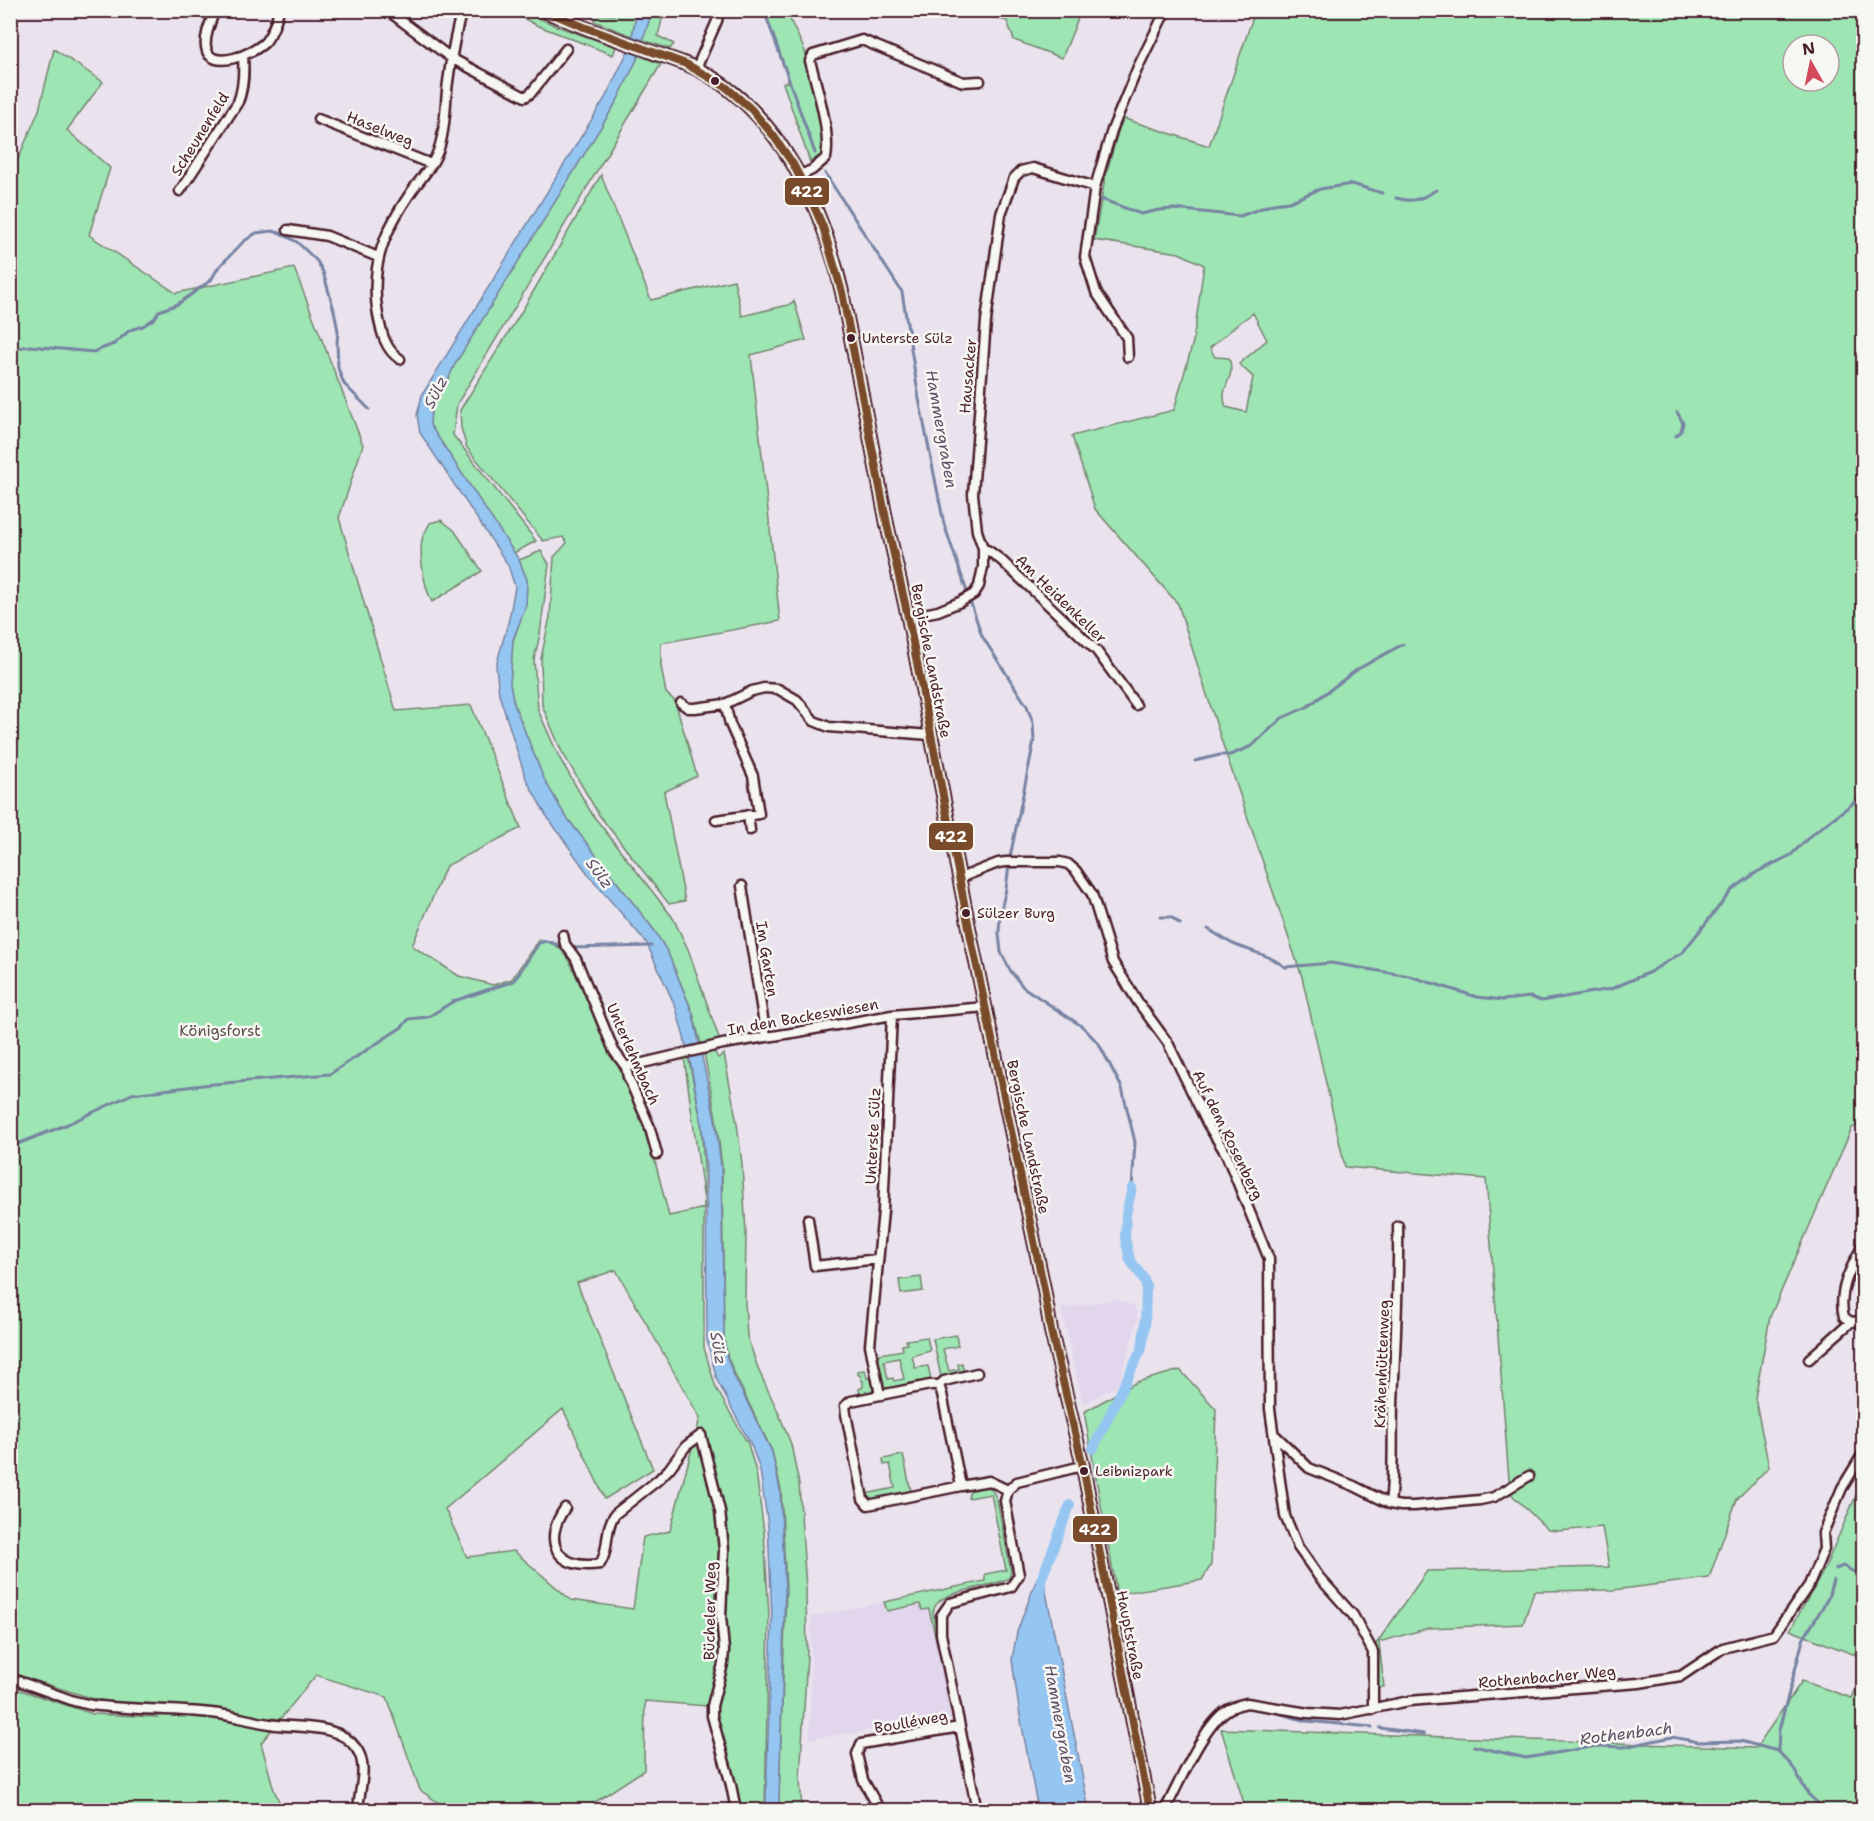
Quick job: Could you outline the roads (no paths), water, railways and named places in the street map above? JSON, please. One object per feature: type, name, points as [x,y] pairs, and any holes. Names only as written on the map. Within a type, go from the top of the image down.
[{"type":"main road","name":"Bergische Landstraße","points":[[543,10],[696,69],[731,91],[756,112],[779,143],[818,214],[838,275],[1051,1331],[1082,1466]]},
{"type":"main road","name":"Hauptstraße","points":[[1082,1466],[1150,1810]]},
{"type":"street","points":[[215,10],[207,35],[206,51],[210,55],[223,59],[243,56],[255,50],[266,40],[275,25],[279,10]]},
{"type":"street","points":[[387,10],[451,58],[525,97],[531,93],[567,49]]},
{"type":"street","points":[[400,359],[389,349],[379,321],[376,291],[378,257],[388,230],[439,148],[451,58],[462,10]]},
{"type":"street","points":[[696,69],[717,21],[719,10]]},
{"type":"street","points":[[1128,357],[1127,338],[1096,292],[1085,257],[1095,187],[1112,130],[1138,67],[1166,10]]},
{"type":"street","points":[[798,176],[812,170],[826,158],[828,150],[810,61],[813,55],[862,40],[963,82],[980,81]]},
{"type":"street","name":"Scheunenfeld","points":[[180,191],[238,102],[242,92],[244,74],[243,56]]},
{"type":"street","name":"Haselweg","points":[[318,119],[431,164]]},
{"type":"street","name":"Hausacker","points":[[908,617],[960,602],[974,594],[979,586],[983,567],[973,494],[975,444],[987,310],[1001,214],[1014,178],[1021,171],[1033,168],[1095,187]]},
{"type":"street","points":[[288,230],[327,236],[378,257]]},
{"type":"street","name":"Am Heidenkeller","points":[[982,548],[989,550],[1001,560],[1096,650],[1136,705]]},
{"type":"street","points":[[681,703],[688,708],[725,704],[752,691],[764,688],[778,689],[797,700],[814,721],[830,727],[930,735]]},
{"type":"street","points":[[716,820],[759,814],[753,776],[730,724],[725,704]]},
{"type":"street","points":[[748,815],[750,830]]},
{"type":"street","name":"Auf dem Rosenberg","points":[[960,878],[998,863],[1060,862],[1068,864],[1087,886],[1095,902],[1113,962],[1168,1043],[1207,1123],[1226,1154],[1269,1259],[1269,1377],[1273,1434],[1285,1516],[1298,1547],[1319,1577],[1353,1615],[1373,1652],[1373,1709]]},
{"type":"street","name":"Im Garten","points":[[742,886],[766,1037]]},
{"type":"street","name":"Unterlehmbach","points":[[563,935],[565,944],[583,974],[614,1051],[626,1067],[628,1077],[649,1125],[657,1154]]},
{"type":"street","name":"In den Backeswiesen","points":[[626,1067],[721,1044],[892,1015],[986,1007]]},
{"type":"street","name":"Unterste Sülz","points":[[880,1395],[870,1345],[883,1210],[892,1015]]},
{"type":"street","points":[[808,1219],[815,1266],[878,1259]]},
{"type":"street","name":"Krähenhüttenweg","points":[[1390,1504],[1398,1289],[1398,1226]]},
{"type":"street","points":[[1851,1322],[1844,1317],[1841,1305],[1843,1289],[1863,1243]]},
{"type":"street","points":[[1809,1359],[1851,1322],[1863,1318]]},
{"type":"street","points":[[939,1386],[944,1381],[977,1373]]},
{"type":"street","points":[[939,1386],[930,1385],[851,1401],[846,1406],[863,1499],[868,1505],[989,1481],[1008,1490]]},
{"type":"street","points":[[939,1386],[961,1486]]},
{"type":"street","points":[[1273,1434],[1309,1468],[1390,1504],[1414,1506],[1480,1500],[1494,1497],[1529,1476]]},
{"type":"street","name":"Bücheler Weg","points":[[565,1509],[559,1517],[554,1540],[559,1553],[570,1563],[580,1566],[600,1564],[610,1520],[658,1480],[686,1446],[701,1435],[720,1511],[724,1550],[721,1616],[723,1664],[712,1706],[712,1716],[736,1810]]},
{"type":"street","name":"Rothenbacher Weg","points":[[1165,1810],[1202,1739],[1220,1716],[1230,1708],[1247,1703],[1308,1713],[1341,1715],[1409,1701],[1639,1683],[1681,1676],[1723,1648],[1774,1635],[1809,1586],[1824,1549],[1823,1533],[1842,1488],[1863,1452]]},
{"type":"street","points":[[977,1810],[940,1634],[941,1617],[950,1603],[1011,1587],[1019,1575],[1005,1501],[1008,1490],[1017,1482],[1082,1466]]},
{"type":"street","points":[[10,1678],[91,1705],[209,1713],[270,1724],[332,1731],[348,1738],[361,1756],[363,1764],[358,1810]]},
{"type":"street","name":"Boulléweg","points":[[877,1805],[863,1780],[857,1754],[861,1744],[960,1727]]},
{"type":"water","points":[[637,11],[652,11],[643,40],[632,36]]},
{"type":"water","name":"Sülz","points":[[628,51],[639,55],[617,101],[455,364],[446,384],[431,407],[430,425],[519,560],[527,580],[526,605],[513,640],[510,684],[514,704],[543,777],[564,814],[654,930],[668,953],[693,1014],[715,1119],[721,1167],[724,1340],[727,1358],[772,1452],[780,1490],[785,1588],[780,1810],[766,1810],[772,1617],[768,1526],[760,1470],[752,1447],[717,1380],[707,1340],[706,1169],[701,1119],[689,1056],[676,1008],[646,942],[591,878],[546,815],[526,779],[499,694],[496,666],[515,587],[508,565],[420,433],[417,415],[422,395],[605,98]]},
{"type":"water","points":[[1037,1578],[1044,1582],[1089,1810],[1038,1810],[1012,1660],[1017,1632]]},
{"type":"waterway","name":"Hammergraben","points":[[764,10],[815,153]]},
{"type":"waterway","points":[[825,173],[902,292],[919,399],[944,524],[982,636],[1027,706],[1033,723],[1034,741],[1000,914],[1001,952],[1010,970],[1023,987],[1083,1027],[1099,1044],[1122,1088],[1135,1142],[1132,1188]]},
{"type":"waterway","points":[[1101,199],[1141,214],[1174,209],[1240,216],[1273,204],[1289,202],[1320,189],[1352,184],[1382,193]]},
{"type":"waterway","points":[[1396,198],[1417,199],[1436,190]]},
{"type":"waterway","points":[[10,349],[30,346],[93,352],[114,344],[130,330],[143,326],[155,318],[159,311],[178,304],[211,280],[218,268],[243,242],[256,233],[272,231],[297,242],[317,261],[323,272],[338,331],[338,368],[344,384],[369,409]]},
{"type":"waterway","points":[[1676,436],[1681,431],[1683,423],[1677,412]]},
{"type":"waterway","points":[[1195,761],[1230,755],[1252,746],[1282,718],[1307,707],[1358,669],[1403,644]]},
{"type":"waterway","points":[[1208,929],[1233,944],[1266,956],[1285,967],[1331,963],[1409,976],[1477,997],[1503,1000],[1530,997],[1541,1001],[1611,989],[1650,972],[1683,952],[1732,890],[1757,872],[1791,855],[1811,835],[1864,797]]},
{"type":"waterway","points":[[1160,917],[1171,917],[1180,924]]},
{"type":"waterway","points":[[10,1147],[68,1124],[132,1094],[203,1085],[330,1074],[402,1027],[409,1019],[428,1017],[454,1001],[514,981],[539,943],[546,941],[564,947]]},
{"type":"waterway","points":[[572,948],[651,946]]},
{"type":"waterway","name":"Hammergraben","points":[[1093,1449],[1142,1348],[1146,1285],[1130,1260],[1125,1238],[1126,1215],[1132,1188]]},
{"type":"waterway","name":"Hammergraben","points":[[1040,1592],[1041,1580],[1070,1505]]},
{"type":"waterway","name":"Rothenbach","points":[[1836,1569],[1843,1566],[1856,1573],[1864,1573]]},
{"type":"waterway","name":"Rothenbach","points":[[1474,1746],[1526,1758],[1597,1746],[1624,1747],[1672,1737],[1698,1742],[1740,1741],[1778,1751],[1779,1730],[1803,1640],[1828,1598],[1833,1580]]},
{"type":"waterway","name":"Rothenbach","points":[[1244,1707],[1258,1709]]},
{"type":"waterway","name":"Rothenbach","points":[[1267,1710],[1306,1721],[1372,1727]]},
{"type":"waterway","name":"Rothenbach","points":[[1380,1728],[1424,1734]]},
{"type":"waterway","points":[[1778,1751],[1792,1766],[1808,1794],[1825,1810]]},
{"type":"waterway","name":"Rothenbach","points":[[1177,1795],[1198,1754]]},
{"type":"place","name":"Unterste Sülz","points":[[851,338]]},
{"type":"place","name":"Sülzer Burg","points":[[966,913]]},
{"type":"place","name":"Leibnizpark","points":[[1084,1471]]},
{"type":"park label","name":"Königsforst","points":[[220,1031]]}]
